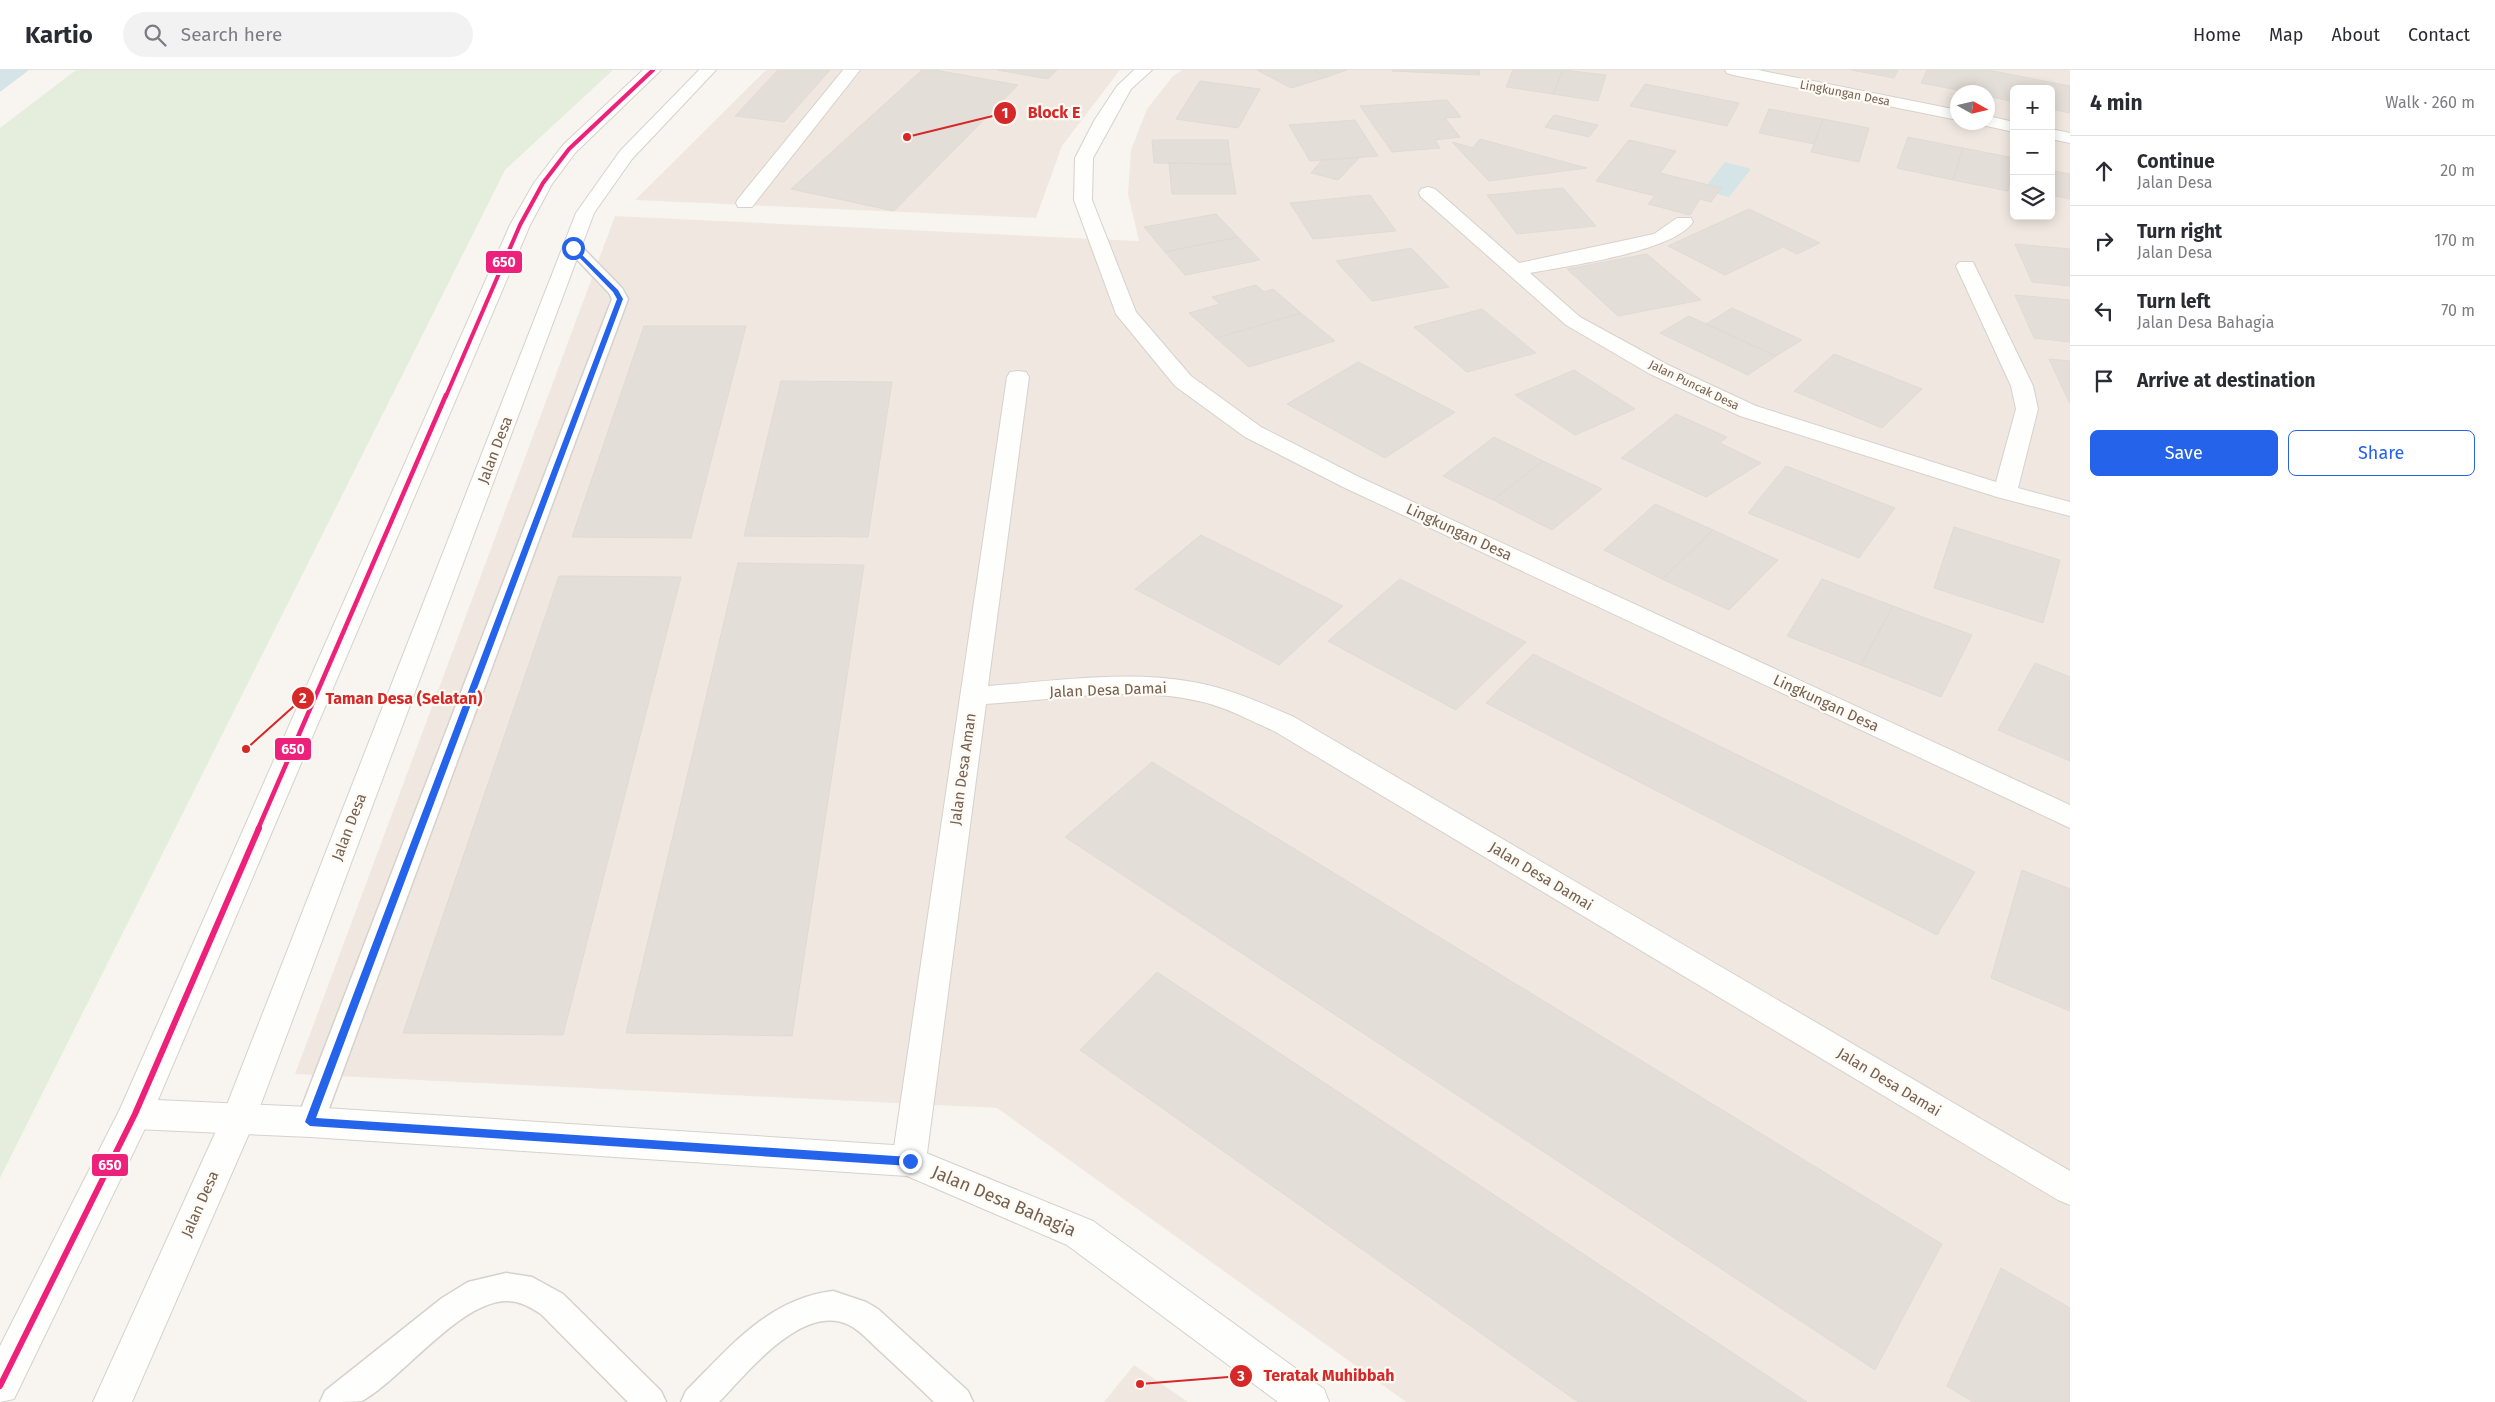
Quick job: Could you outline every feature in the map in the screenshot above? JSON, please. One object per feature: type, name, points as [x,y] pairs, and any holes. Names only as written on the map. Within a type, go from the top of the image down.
[{"type":"street","points":[[0,1386],[135,1114],[520,225],[543,182],[569,148],[653,70]]},
{"type":"street","name":"Jalan Desa","points":[[112,1402],[238,1120],[585,213],[602,183],[633,146],[708,70]]},
{"type":"street","points":[[745,203],[852,70]]},
{"type":"street","name":"Lingkungan Desa","points":[[1144,70],[1125,86],[1103,121],[1084,158],[1083,200],[1100,250],[1126,314],[1184,381],[1252,432],[1352,482],[2070,817]]},
{"type":"street","name":"Lingkungan Desa","points":[[1733,70],[1950,113]]},
{"type":"street","points":[[1995,123],[2010,126]]},
{"type":"street","points":[[2055,135],[2070,138]]},
{"type":"street","name":"Jalan Puncak Desa","points":[[1428,192],[1574,321],[1658,369],[1748,411],[2005,492],[2070,509]]},
{"type":"street","points":[[1516,270],[1601,253],[1661,238],[1684,222]]},
{"type":"street","points":[[1966,266],[2022,386],[2027,409],[2005,492]]},
{"type":"street","name":"Jalan Desa Aman","points":[[910,1161],[1018,377]]},
{"type":"street","name":"Jalan Desa Damai","points":[[973,696],[1121,687],[1181,689],[1228,700],[1284,724],[2070,1189]]},
{"type":"street","name":"Jalan Desa Bahagia","points":[[135,1114],[310,1122],[910,1161],[1080,1233],[1310,1402]]},
{"type":"lane","points":[[310,1122],[620,299],[616,291],[573,248]]},
{"type":"lane","points":[[336,1402],[453,1308],[479,1292],[506,1288],[532,1291],[552,1304],[650,1402]]},
{"type":"lane","points":[[697,1402],[772,1328],[798,1312],[826,1306],[853,1311],[877,1326],[957,1402]]},
{"type":"shaded area","points":[[0,70],[29,70],[0,92]]},
{"type":"shaded area","points":[[766,70],[1120,70],[1062,146],[1036,218],[635,200]]},
{"type":"shaded area","points":[[1182,70],[2070,70],[2070,1402],[1406,1402],[997,1108],[295,1074],[615,216],[1139,241],[1128,194],[1131,150],[1147,109],[1173,76]]},
{"type":"shaded area","points":[[1725,162],[1751,169],[1729,197],[1703,190]]},
{"type":"shaded area","points":[[1134,1365],[1188,1402],[1104,1402]]},
{"type":"green space","points":[[76,70],[613,70],[505,170],[0,1178],[0,128]]},
{"type":"building","points":[[778,70],[830,70],[784,122],[735,116]]},
{"type":"building","points":[[922,70],[935,70],[1018,85],[894,211],[791,189]]},
{"type":"building","points":[[997,70],[1057,70],[1048,79]]},
{"type":"building","points":[[1257,70],[1314,70],[1327,77],[1291,88]]},
{"type":"building","points":[[1314,70],[1347,70],[1327,77]]},
{"type":"building","points":[[1479,70],[1480,75],[1392,71]]},
{"type":"building","points":[[1513,70],[1563,70],[1553,94],[1506,87]]},
{"type":"building","points":[[1563,70],[1606,75],[1598,101],[1553,94]]},
{"type":"building","points":[[1851,70],[1898,70],[1894,78]]},
{"type":"building","points":[[1927,70],[1988,70],[2070,86],[2070,113],[2055,110],[2055,85],[2010,85],[2010,101],[1995,98],[1995,85],[1950,85],[1950,89],[1921,83]]},
{"type":"building","points":[[1200,81],[1260,89],[1238,128],[1176,119]]},
{"type":"building","points":[[1645,84],[1739,103],[1727,126],[1630,106]]},
{"type":"building","points":[[1447,100],[1461,117],[1445,118],[1460,137],[1435,140],[1440,148],[1392,152],[1360,106]]},
{"type":"building","points":[[1769,109],[1823,119],[1814,144],[1759,133]]},
{"type":"building","points":[[1554,115],[1598,125],[1589,137],[1545,127]]},
{"type":"building","points":[[1823,119],[1869,128],[1859,162],[1811,152]]},
{"type":"building","points":[[1355,120],[1378,156],[1310,161],[1289,125]]},
{"type":"building","points":[[1908,137],[1963,148],[1953,180],[1897,168]]},
{"type":"building","points":[[1480,139],[1587,168],[1489,181],[1452,142],[1473,148]]},
{"type":"building","points":[[1152,140],[1228,140],[1231,164],[1154,163]]},
{"type":"building","points":[[1629,140],[1676,151],[1660,173],[1721,188],[1711,202],[1700,199],[1690,215],[1648,204],[1655,196],[1596,181]]},
{"type":"building","points":[[1963,148],[2010,157],[2008,191],[1953,180]]},
{"type":"building","points":[[1360,157],[1338,180],[1311,173],[1322,160]]},
{"type":"building","points":[[1169,163],[1231,164],[1236,194],[1172,194]]},
{"type":"building","points":[[2055,171],[2070,174],[2070,199],[2055,196]]},
{"type":"building","points":[[1563,188],[1596,226],[1517,234],[1487,195]]},
{"type":"building","points":[[1370,195],[1396,231],[1313,239],[1290,203]]},
{"type":"building","points":[[1749,209],[1820,243],[1797,254],[1783,247],[1725,275],[1668,246]]},
{"type":"building","points":[[1216,214],[1238,237],[1165,252],[1144,227]]},
{"type":"building","points":[[1238,237],[1260,260],[1185,275],[1165,252]]},
{"type":"building","points":[[2015,244],[2070,249],[2070,286],[2032,282]]},
{"type":"building","points":[[1411,248],[1449,287],[1372,301],[1336,261]]},
{"type":"building","points":[[1647,254],[1701,300],[1618,316],[1567,269]]},
{"type":"building","points":[[1256,285],[1264,292],[1273,289],[1301,313],[1216,338],[1189,313],[1220,304],[1212,297]]},
{"type":"building","points":[[2015,295],[2070,300],[2070,342],[2034,338]]},
{"type":"building","points":[[1732,308],[1802,340],[1776,356],[1706,324]]},
{"type":"building","points":[[1482,309],[1536,353],[1467,372],[1414,327]]},
{"type":"building","points":[[1301,313],[1335,341],[1249,367],[1216,338]]},
{"type":"building","points":[[1689,316],[1776,356],[1748,375],[1660,333]]},
{"type":"building","points":[[644,326],[746,326],[691,538],[572,537]]},
{"type":"building","points":[[1834,354],[1922,389],[1882,428],[1794,391]]},
{"type":"building","points":[[2049,359],[2070,361],[2070,404]]},
{"type":"building","points":[[1358,362],[1455,412],[1385,458],[1287,404]]},
{"type":"building","points":[[1574,370],[1635,409],[1575,435],[1515,395]]},
{"type":"building","points":[[781,381],[892,382],[868,537],[744,536]]},
{"type":"building","points":[[1676,414],[1727,437],[1720,443],[1761,463],[1706,497],[1621,458]]},
{"type":"building","points":[[1494,437],[1543,461],[1493,500],[1443,476]]},
{"type":"building","points":[[1543,461],[1602,489],[1552,530],[1493,500]]},
{"type":"building","points":[[1786,466],[1895,508],[1859,558],[1748,513]]},
{"type":"building","points":[[1655,504],[1713,530],[1662,579],[1604,550]]},
{"type":"building","points":[[1954,527],[2060,560],[2043,623],[1934,588]]},
{"type":"building","points":[[1713,530],[1778,560],[1729,610],[1662,579]]},
{"type":"building","points":[[1201,535],[1343,606],[1279,665],[1135,589]]},
{"type":"building","points":[[738,563],[864,565],[792,1036],[626,1033]]},
{"type":"building","points":[[559,576],[681,577],[563,1035],[403,1033]]},
{"type":"building","points":[[1400,579],[1526,642],[1456,710],[1328,641]]},
{"type":"building","points":[[1822,579],[1893,606],[1861,665],[1787,636]]},
{"type":"building","points":[[1893,606],[1972,635],[1941,697],[1861,665]]},
{"type":"building","points":[[1533,654],[1975,872],[1937,935],[1486,703]]},
{"type":"building","points":[[2035,663],[2070,677],[2070,761],[1998,730]]},
{"type":"building","points":[[1152,762],[1942,1244],[1875,1370],[1065,837]]},
{"type":"building","points":[[2022,870],[2070,889],[2070,1011],[1991,978]]},
{"type":"building","points":[[1157,972],[1807,1402],[1578,1402],[1080,1050]]},
{"type":"building","points":[[2001,1268],[2070,1308],[2070,1402],[1973,1402],[1947,1386]]},
{"type":"transit line","name":"650","points":[[0,1386],[135,1114],[520,225],[543,183],[569,149],[653,70]]},
{"type":"place","name":"Block E","points":[[907,137]]},
{"type":"place","name":"Taman Desa (Selatan)","points":[[246,749]]},
{"type":"place","name":"Teratak Muhibbah","points":[[1140,1384]]},
{"type":"route","points":[[573,248],[616,291],[620,299],[310,1122],[910,1161]]}]
